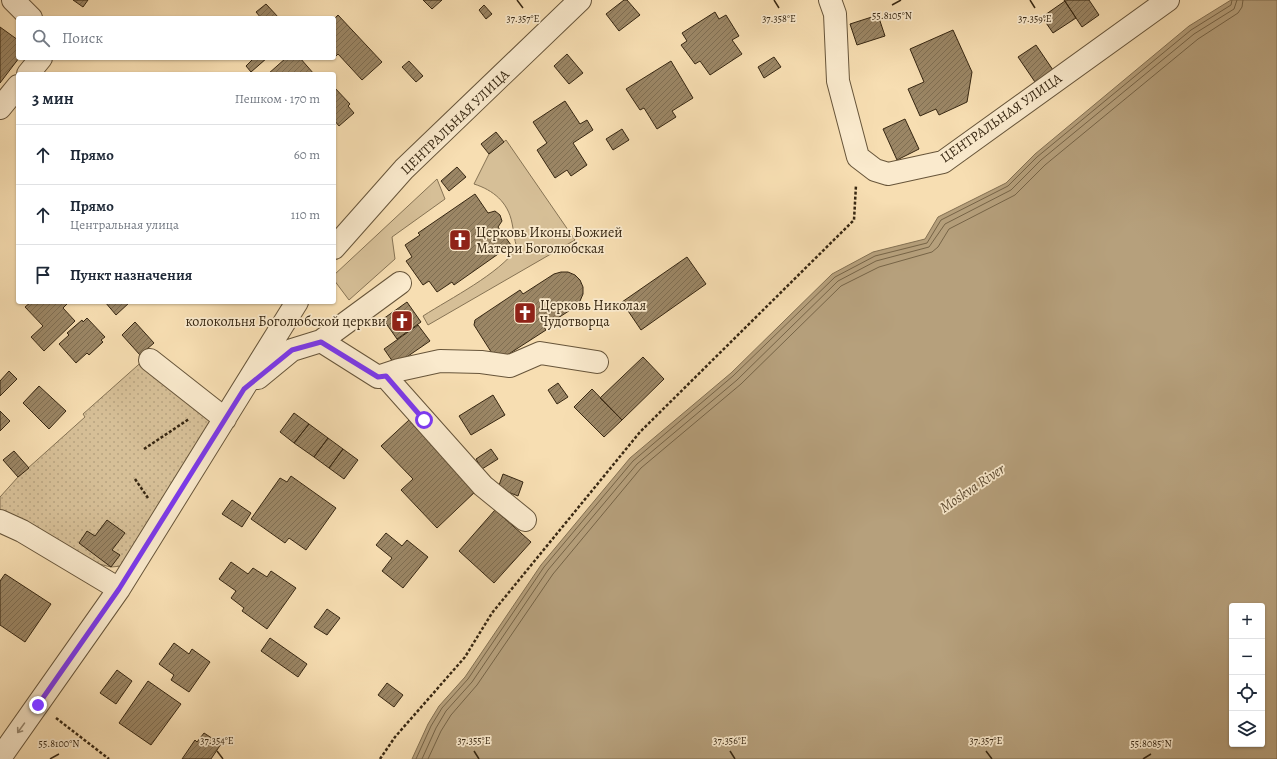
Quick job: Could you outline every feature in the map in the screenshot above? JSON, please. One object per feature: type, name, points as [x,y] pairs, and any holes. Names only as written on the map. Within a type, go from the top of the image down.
[{"type":"street","points":[[13,0],[29,16]]},
{"type":"street","name":"ЦЕНТРАЛЬНАЯ УЛИЦА","points":[[336,246],[404,169],[580,0]]},
{"type":"street","points":[[830,0],[835,14],[838,81],[858,157]]},
{"type":"street","name":"ЦЕНТРАЛЬНАЯ УЛИЦА","points":[[858,157],[875,170],[888,174],[944,162],[1168,0]]},
{"type":"street","points":[[30,72],[39,60]]},
{"type":"street","points":[[0,108],[16,88]]},
{"type":"street","points":[[0,758],[119,589],[217,413],[292,350],[321,342],[400,283]]},
{"type":"street","points":[[244,389],[296,304]]},
{"type":"street","points":[[321,342],[378,377],[386,376],[399,370],[440,361],[481,362],[510,366],[540,353],[597,362]]},
{"type":"street","points":[[150,360],[217,413]]},
{"type":"street","points":[[386,376],[483,486],[525,520]]},
{"type":"street","points":[[0,522],[22,531],[119,589]]},
{"type":"path","points":[[380,759],[395,737],[465,656],[492,613],[640,432],[854,220],[858,157]]},
{"type":"path","points":[[144,449],[217,413]]},
{"type":"path","points":[[38,705],[109,759]]},
{"type":"shaded area","points":[[506,140],[575,240],[428,325],[423,316],[487,276],[509,258],[517,248],[510,216],[503,203],[493,193],[474,184],[489,154]]},
{"type":"shaded area","points":[[437,179],[445,199],[392,237],[395,259],[349,300],[336,283],[336,273]]},
{"type":"shaded area","points":[[146,358],[218,414],[122,566],[111,567],[91,562],[0,512],[0,497],[18,477],[85,417],[83,414]]},
{"type":"water","name":"Moskva River","points":[[1231,0],[1277,0],[1277,759],[412,759],[428,724],[439,706],[465,677],[541,565],[630,458],[731,373],[832,274],[873,252],[925,239],[938,217],[1006,183],[1035,154],[1189,26]]},
{"type":"building","points":[[73,0],[88,0],[83,7]]},
{"type":"building","points":[[423,0],[442,0],[432,9]]},
{"type":"building","points":[[624,0],[627,0],[640,15],[619,31],[606,14]]},
{"type":"building","points":[[1064,0],[1089,0],[1099,15],[1082,27]]},
{"type":"building","points":[[1065,1],[1076,18],[1053,33],[1042,17]]},
{"type":"building","points":[[266,4],[277,16],[259,16],[256,12]]},
{"type":"building","points":[[484,5],[492,14],[486,19],[479,10]]},
{"type":"building","points":[[715,12],[719,19],[726,15],[739,36],[732,40],[742,54],[710,75],[700,61],[695,64],[681,45],[687,41],[682,33]]},
{"type":"building","points":[[338,15],[382,62],[362,80],[338,54],[336,56],[336,17]]},
{"type":"building","points":[[878,15],[885,36],[857,45],[850,24]]},
{"type":"building","points":[[0,27],[16,39],[16,60],[17,60],[0,83]]},
{"type":"building","points":[[953,30],[972,72],[967,102],[939,115],[936,109],[920,116],[908,89],[924,82],[910,49]]},
{"type":"building","points":[[1036,45],[1053,70],[1035,82],[1018,57]]},
{"type":"building","points":[[567,54],[583,73],[569,84],[554,66]]},
{"type":"building","points":[[774,57],[781,67],[764,78],[758,67]]},
{"type":"building","points":[[252,60],[265,60],[251,72],[246,66]]},
{"type":"building","points":[[284,60],[302,60],[312,72],[270,72]]},
{"type":"building","points":[[409,61],[423,76],[416,82],[402,67]]},
{"type":"building","points":[[671,61],[693,98],[672,111],[676,117],[657,129],[644,108],[640,110],[626,89]]},
{"type":"building","points":[[336,89],[350,104],[348,106],[354,113],[339,126],[336,122]]},
{"type":"building","points":[[565,101],[580,124],[587,120],[593,130],[573,143],[587,165],[571,176],[567,170],[555,178],[537,150],[547,143],[533,122]]},
{"type":"building","points":[[905,119],[919,149],[897,160],[883,129]]},
{"type":"building","points":[[622,129],[629,140],[613,150],[606,139]]},
{"type":"building","points":[[496,132],[504,142],[489,154],[481,144]]},
{"type":"building","points":[[457,167],[466,177],[449,191],[441,181]]},
{"type":"building","name":"Церковь Иконы Божией Матери Боголюбская","points":[[475,194],[488,213],[495,211],[500,215],[502,221],[498,227],[511,245],[454,285],[452,282],[437,292],[429,281],[423,285],[406,261],[412,257],[405,245],[420,235],[418,233]]},
{"type":"building","points":[[687,257],[706,284],[641,330],[622,302]]},
{"type":"building","name":"Церковь Николая Чудотворца","points":[[568,272],[575,275],[580,280],[583,287],[583,294],[580,301],[575,307],[544,327],[546,330],[501,359],[495,358],[474,325],[475,320],[520,290],[523,294],[554,274]]},
{"type":"building","name":"колокольня Боголюбской церкви","points":[[407,302],[421,322],[397,339],[383,319]]},
{"type":"building","points":[[29,304],[67,304],[63,308],[75,321],[44,351],[31,337],[43,326],[25,307]]},
{"type":"building","points":[[107,304],[128,304],[116,315]]},
{"type":"building","points":[[87,318],[105,337],[101,340],[103,342],[89,355],[87,353],[76,363],[59,344],[69,335],[67,333],[82,320],[83,322]]},
{"type":"building","points":[[135,322],[154,343],[140,355],[122,335]]},
{"type":"building","points":[[418,325],[430,341],[395,365],[384,349]]},
{"type":"building","points":[[643,357],[664,379],[622,420],[600,398]]},
{"type":"building","points":[[9,371],[17,379],[0,396],[0,381]]},
{"type":"building","points":[[558,383],[568,397],[557,404],[548,390]]},
{"type":"building","points":[[39,386],[66,411],[49,429],[23,403]]},
{"type":"building","points":[[592,389],[622,420],[604,437],[574,407]]},
{"type":"building","points":[[493,395],[505,415],[471,435],[459,416]]},
{"type":"building","points":[[0,411],[10,421],[0,431]]},
{"type":"building","points":[[294,413],[309,424],[294,443],[280,432]]},
{"type":"building","points":[[409,420],[477,490],[437,528],[401,490],[413,479],[381,446]]},
{"type":"building","points":[[309,424],[328,438],[314,457],[294,443]]},
{"type":"building","points":[[328,438],[343,449],[329,468],[314,457]]},
{"type":"building","points":[[343,449],[358,460],[344,479],[329,468]]},
{"type":"building","points":[[491,449],[498,459],[482,469],[476,459]]},
{"type":"building","points":[[14,451],[29,468],[18,477],[3,460]]},
{"type":"building","points":[[503,474],[523,482],[518,496],[498,488]]},
{"type":"building","points":[[291,476],[336,508],[306,550],[289,538],[285,543],[251,519],[280,478],[287,482]]},
{"type":"building","points":[[232,500],[251,513],[242,527],[222,514]]},
{"type":"building","points":[[495,510],[531,542],[494,583],[459,551]]},
{"type":"building","points":[[107,520],[125,533],[112,550],[120,555],[111,567],[79,543],[87,531],[95,536]]},
{"type":"building","points":[[386,533],[402,546],[407,540],[428,557],[403,588],[382,571],[392,558],[376,545]]},
{"type":"building","points":[[231,562],[248,574],[253,568],[267,577],[271,571],[296,588],[267,629],[242,611],[244,608],[231,598],[236,591],[219,579]]},
{"type":"building","points":[[5,574],[51,604],[25,642],[0,625],[0,581]]},
{"type":"building","points":[[327,609],[340,618],[327,635],[314,627]]},
{"type":"building","points":[[270,638],[307,664],[298,677],[261,651]]},
{"type":"building","points":[[174,643],[189,654],[192,649],[210,662],[189,692],[171,680],[174,675],[159,664]]},
{"type":"building","points":[[117,670],[132,681],[116,704],[100,693]]},
{"type":"building","points":[[148,681],[181,704],[151,745],[119,723]]},
{"type":"building","points":[[387,683],[403,695],[394,707],[378,695]]},
{"type":"building","points":[[204,733],[221,744],[211,759],[182,759],[195,740],[197,742]]},
{"type":"place","name":"Церковь Иконы Божией Матери Боголюбская","points":[[460,240]]},
{"type":"place","name":"Церковь Николая Чудотворца","points":[[525,313]]},
{"type":"place","name":"колокольня Боголюбской церкви","points":[[402,321]]},
{"type":"route","points":[[38,705],[119,589],[244,389],[292,350],[321,342],[378,377],[386,376],[424,420]]}]
